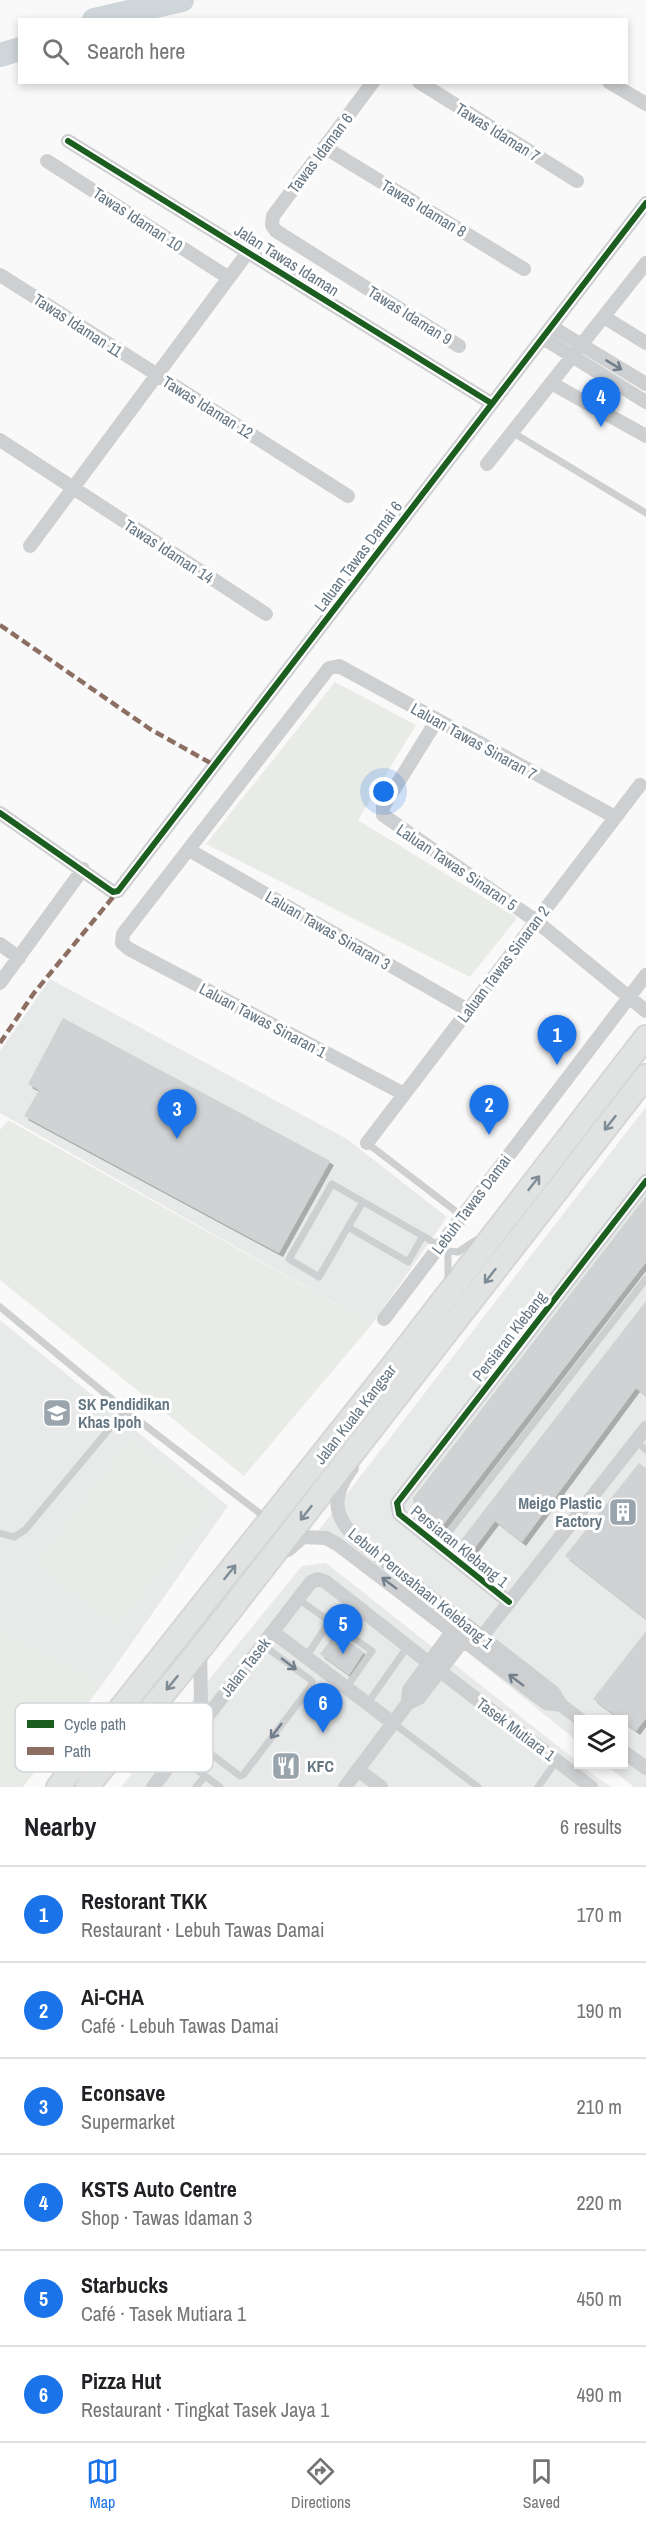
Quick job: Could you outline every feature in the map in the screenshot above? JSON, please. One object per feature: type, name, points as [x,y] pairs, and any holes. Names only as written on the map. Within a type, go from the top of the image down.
[{"type":"highway","name":"Jalan Kuala Kangsar","points":[[125,1703],[415,1337],[646,1037]]},
{"type":"highway","name":"Jalan Kuala Kangsar","points":[[156,1703],[646,1077]]},
{"type":"highway","name":"Jalan Kuala Kangsar","points":[[58,1787],[70,1772]]},
{"type":"highway","name":"Jalan Kuala Kangsar","points":[[87,1787],[99,1772]]},
{"type":"street","name":"Tawas Idaman 6","points":[[272,225],[273,216],[371,84]]},
{"type":"street","name":"Tawas Idaman 7","points":[[422,84],[577,181]]},
{"type":"street","points":[[612,84],[646,104]]},
{"type":"street","name":"Jalan Tawas Idaman","points":[[68,141],[491,404]]},
{"type":"street","name":"Tawas Idaman 8","points":[[324,147],[524,269]]},
{"type":"street","name":"Tawas Idaman 10","points":[[47,161],[229,278]]},
{"type":"street","name":"Laluan Tawas Damai 6","points":[[83,869],[112,892],[118,891],[646,203]]},
{"type":"street","name":"Tawas Idaman 9","points":[[272,225],[276,231],[459,346]]},
{"type":"street","points":[[157,375],[248,252]]},
{"type":"street","points":[[487,464],[646,263]]},
{"type":"street","name":"Tawas Idaman 11","points":[[0,275],[157,375]]},
{"type":"street","points":[[604,317],[646,343]]},
{"type":"street","points":[[552,327],[646,384]]},
{"type":"street","points":[[543,338],[646,402]]},
{"type":"street","name":"Tawas Idaman 12","points":[[30,546],[157,375],[348,496]]},
{"type":"street","points":[[551,383],[646,436]]},
{"type":"street","name":"Tawas Idaman 14","points":[[0,440],[266,614]]},
{"type":"street","name":"Laluan Tawas Sinaran 7","points":[[189,850],[329,668],[333,666],[339,666],[615,818]]},
{"type":"street","name":"Laluan Tawas Sinaran 5","points":[[436,720],[383,807],[383,815],[536,921],[646,1011]]},
{"type":"street","name":"Laluan Tawas Sinaran 2","points":[[367,1143],[640,785]]},
{"type":"street","points":[[0,813],[83,869],[0,983]]},
{"type":"street","name":"Laluan Tawas Sinaran 1","points":[[189,850],[123,934],[122,943],[404,1094]]},
{"type":"street","name":"Laluan Tawas Sinaran 3","points":[[189,850],[468,1010]]},
{"type":"street","points":[[0,944],[19,958]]},
{"type":"street","name":"Lebuh Tawas Damai","points":[[384,1319],[444,1248],[462,1216],[646,975]]},
{"type":"street","name":"Persiaran Klebang","points":[[396,1508],[646,1181]]},
{"type":"street","name":"Lebuh Perusahaan Kelebang 1","points":[[378,1419],[373,1439],[347,1474],[338,1497],[336,1510],[342,1524],[356,1539],[456,1626]]},
{"type":"street","name":"Persiaran Klebang 1","points":[[434,1667],[473,1639],[509,1602],[641,1446],[646,1428]]},
{"type":"street","name":"Persiaran Klebang 1","points":[[396,1508],[399,1514],[509,1602]]},
{"type":"street","name":"Lebuh Perusahaan Kelebang 1","points":[[248,1587],[262,1583],[292,1544],[303,1537],[326,1538],[456,1626],[546,1703],[561,1705],[575,1715]]},
{"type":"street","name":"Jalan Tasek","points":[[213,1709],[311,1582],[318,1579]]},
{"type":"street","name":"Tasek Mutiara 1","points":[[318,1579],[326,1582],[591,1787]]},
{"type":"street","points":[[345,1787],[408,1703],[419,1698],[456,1626]]},
{"type":"street","points":[[273,1632],[393,1723]]},
{"type":"street","points":[[200,1649],[202,1703]]},
{"type":"street","points":[[628,1755],[646,1768]]},
{"type":"street","points":[[358,1770],[381,1787]]},
{"type":"street","name":"Jalan Tasek","points":[[153,1787],[164,1772]]},
{"type":"lane","points":[[512,432],[646,513]]},
{"type":"lane","points":[[367,1143],[462,1216]]},
{"type":"lane","points":[[363,1202],[320,1277],[288,1259],[332,1184],[444,1248],[458,1252],[470,1246],[494,1220],[513,1210]]},
{"type":"lane","points":[[348,1227],[408,1262],[423,1236]]},
{"type":"lane","points":[[415,1337],[416,1325],[449,1280],[444,1248]]},
{"type":"lane","points":[[438,1546],[646,1279]]},
{"type":"lane","points":[[0,1308],[125,1410],[270,1522]]},
{"type":"lane","points":[[0,1533],[14,1538],[25,1530],[125,1410]]},
{"type":"lane","points":[[298,1599],[372,1651],[346,1688]]},
{"type":"lane","points":[[306,1657],[329,1622]]},
{"type":"lane","points":[[213,1754],[243,1775],[312,1685],[312,1681],[263,1644]]},
{"type":"lane","points":[[367,1704],[408,1646]]},
{"type":"lane","points":[[393,1723],[478,1787]]},
{"type":"lane","points":[[538,1787],[557,1760]]},
{"type":"lane","points":[[200,1772],[220,1787]]},
{"type":"lane","points":[[196,1787],[205,1776]]},
{"type":"shaded area","points":[[335,682],[416,725],[358,820],[517,918],[470,977],[206,844]]},
{"type":"shaded area","points":[[50,979],[347,1139],[447,1217],[372,1324],[0,1113],[0,1051]]},
{"type":"shaded area","points":[[646,1107],[646,1787],[634,1787],[611,1769],[628,1769],[628,1715],[574,1715],[574,1739],[318,1531]]},
{"type":"shaded area","points":[[8,1120],[372,1324],[244,1476],[0,1280],[0,1130]]},
{"type":"shaded area","name":"SK Pendidikan Khas Ipoh","points":[[0,1320],[228,1506],[102,1685],[0,1630]]},
{"type":"shaded area","points":[[130,1442],[212,1504],[118,1626],[36,1564]]},
{"type":"shaded area","points":[[326,1563],[574,1759],[574,1769],[585,1769],[611,1787],[121,1787],[133,1772],[213,1772],[213,1703],[190,1703],[302,1566]]},
{"type":"shaded area","points":[[0,1630],[102,1685],[88,1703],[15,1703],[15,1772],[35,1772],[23,1787],[0,1787]]},
{"type":"building","points":[[63,1018],[330,1161],[279,1253],[24,1116],[39,1090],[28,1084]]},
{"type":"building","points":[[646,1196],[646,1262],[439,1530],[415,1511],[413,1498]]},
{"type":"building","points":[[646,1301],[646,1396],[636,1388],[522,1542],[495,1521],[470,1554],[458,1544]]},
{"type":"building","name":"Meigo Plastic Factory","points":[[639,1463],[646,1468],[646,1619],[565,1556]]},
{"type":"building","points":[[646,1631],[646,1718],[636,1731],[628,1725],[628,1715],[614,1715],[593,1699]]},
{"type":"building","points":[[336,1633],[364,1652],[349,1675],[320,1654]]},
{"type":"waterway","points":[[103,18],[182,0]]},
{"type":"waterway","points":[[0,55],[18,50]]},
{"type":"marked path","points":[[0,625],[150,729],[214,765]]},
{"type":"marked path","points":[[0,1043],[34,993],[118,891]]},
{"type":"cycle path","points":[[68,141],[491,403]]},
{"type":"cycle path","points":[[0,813],[113,892],[118,891],[646,203]]},
{"type":"cycle path","points":[[509,1602],[399,1514],[397,1503],[646,1181]]},
{"type":"place","name":"KSTS Auto Centre","points":[[601,427]]},
{"type":"place","name":"Restorant TKK","points":[[557,1065]]},
{"type":"place","name":"Ai-CHA","points":[[489,1135]]},
{"type":"place","name":"Econsave","points":[[177,1139]]},
{"type":"place","name":"SK Pendidikan Khas Ipoh","points":[[57,1413]]},
{"type":"place","name":"Meigo Plastic Factory","points":[[623,1512]]},
{"type":"place","name":"Starbucks","points":[[343,1654]]},
{"type":"place","name":"Pizza Hut","points":[[323,1733]]},
{"type":"place","name":"KFC","points":[[286,1766]]}]
